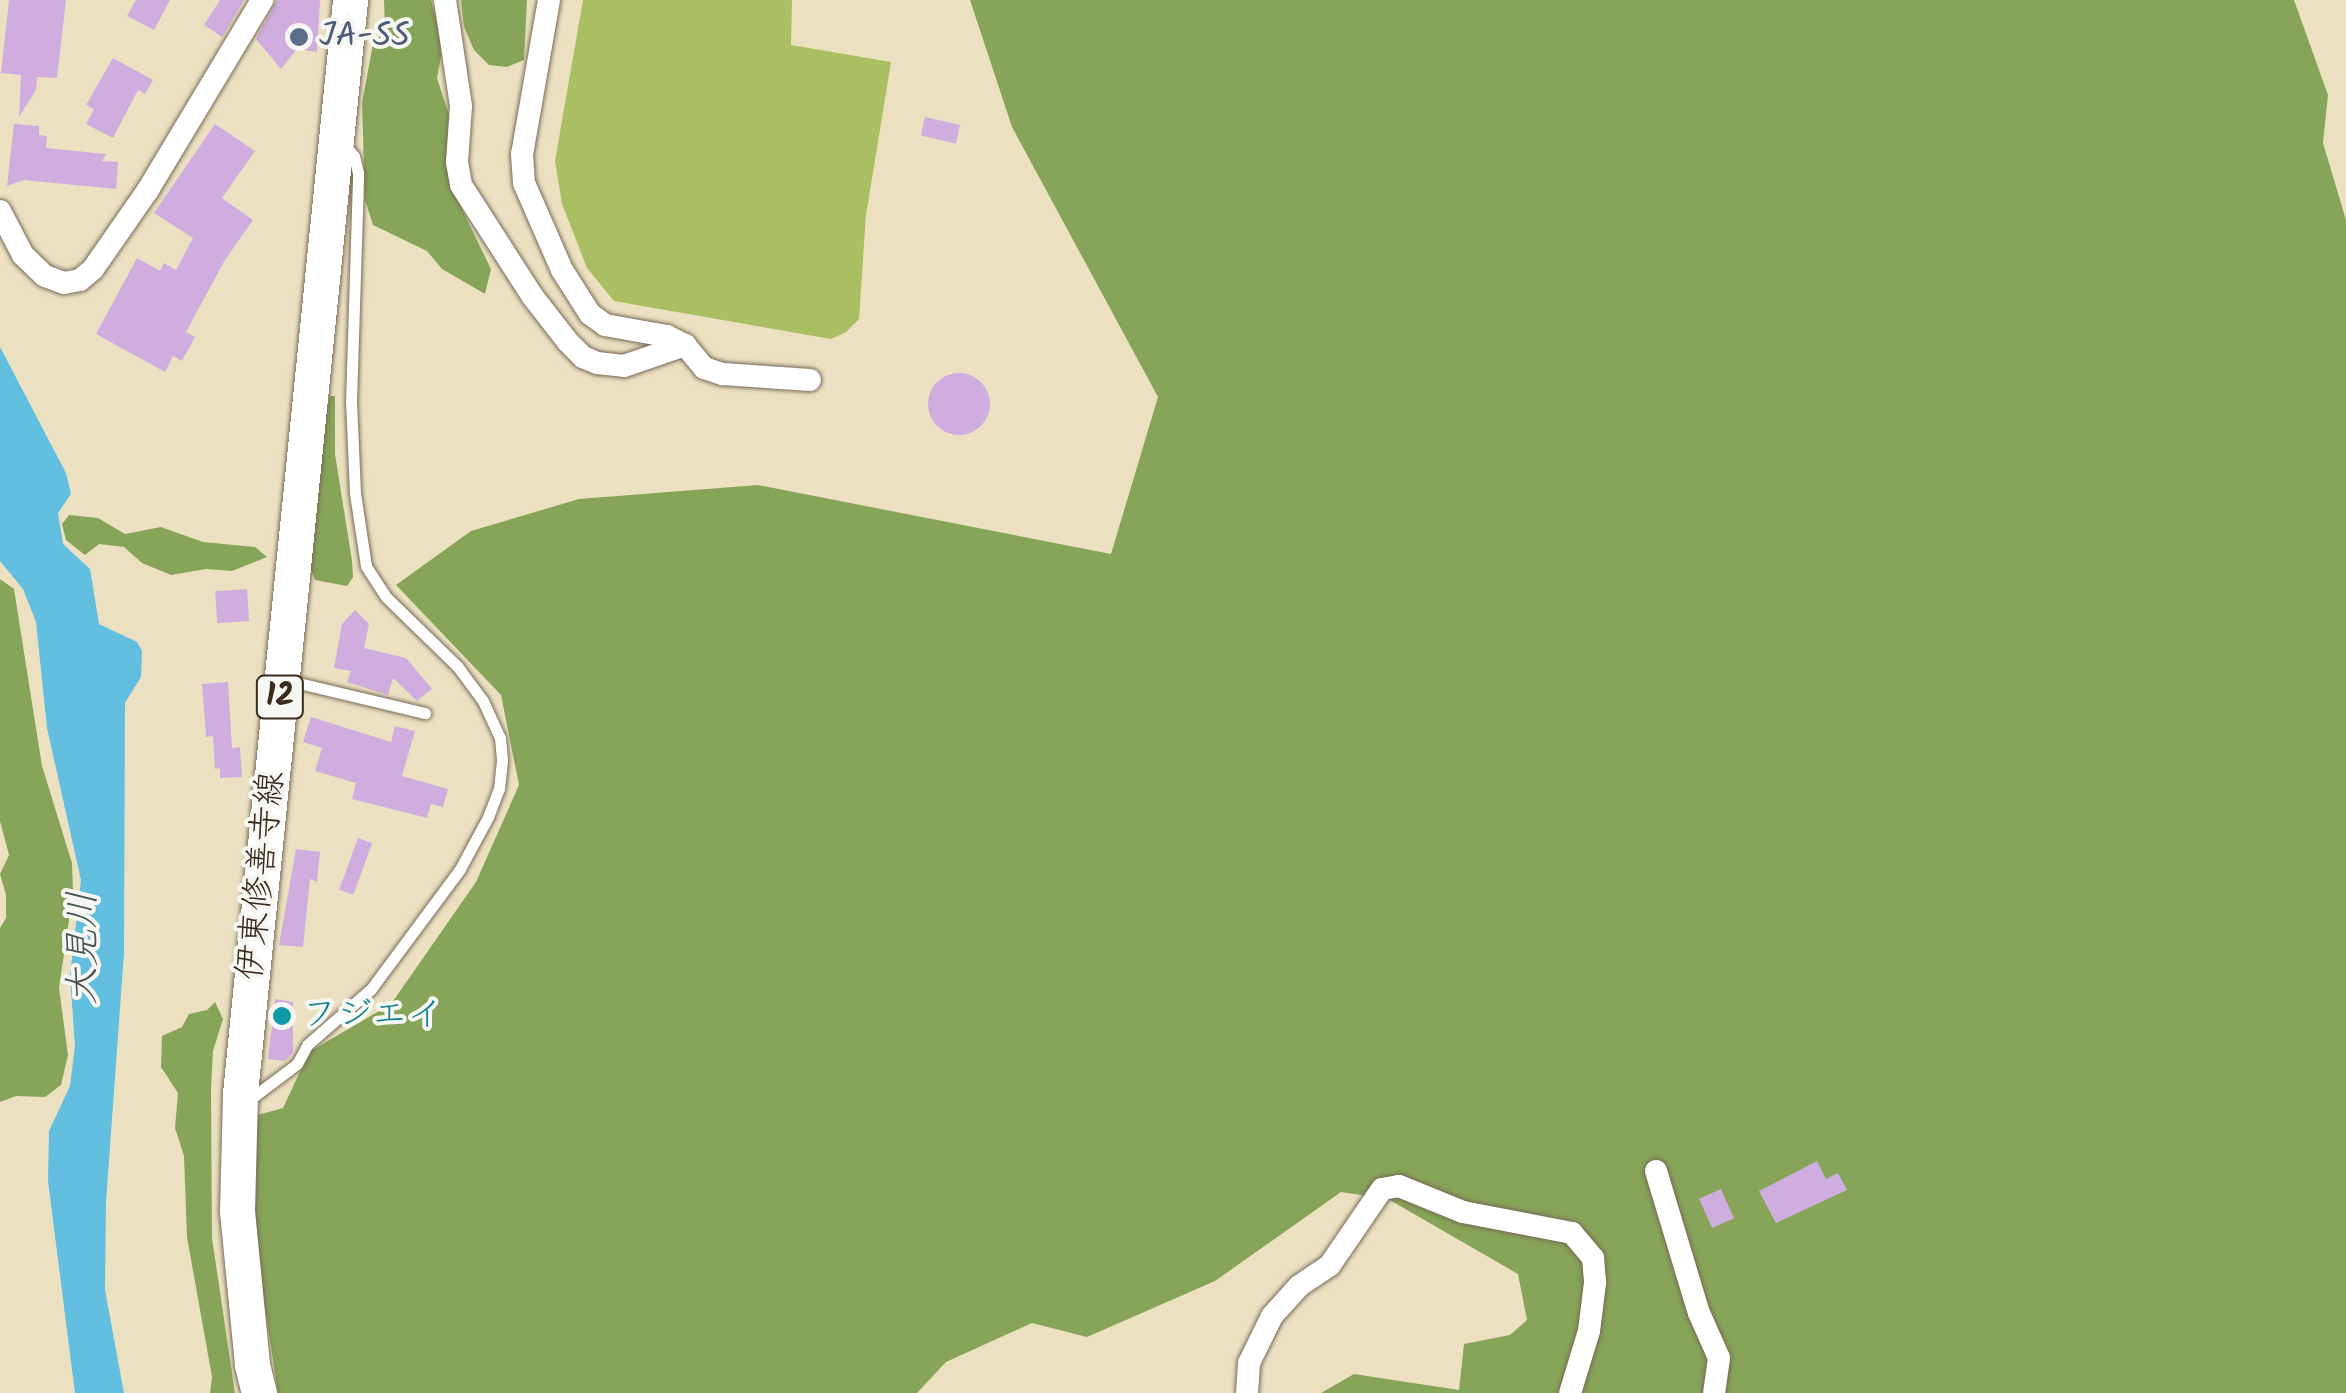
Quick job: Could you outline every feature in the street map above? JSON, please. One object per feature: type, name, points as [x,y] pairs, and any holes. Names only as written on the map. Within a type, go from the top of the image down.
[{"type":"main road","name":"伊東修善寺線","points":[[259,1393],[252,1364],[237,1210],[240,1106],[350,0]]},
{"type":"street","points":[[0,211],[24,255],[45,276],[64,283],[80,280],[93,270],[148,190],[262,0]]},
{"type":"street","points":[[446,0],[461,106],[457,162],[461,186],[522,281],[582,357],[624,366],[685,346]]},
{"type":"street","points":[[549,0],[522,154],[524,183],[562,270],[590,314],[605,325],[646,330],[685,346],[704,368],[723,374],[810,380]]},
{"type":"street","points":[[1656,1171],[1699,1314],[1719,1358],[1714,1393]]},
{"type":"street","points":[[1247,1393],[1249,1363],[1272,1316],[1298,1286],[1330,1265],[1382,1189],[1399,1186],[1464,1212],[1572,1232],[1593,1258],[1596,1283],[1588,1332],[1570,1393]]},
{"type":"lane","points":[[240,1106],[298,1064],[307,1045],[371,989],[460,869],[499,789],[502,760],[500,738],[483,701],[458,667],[386,597],[366,566],[355,493],[351,402],[358,174],[354,156],[336,135]]},
{"type":"lane","points":[[282,679],[425,713]]},
{"type":"green space","points":[[384,0],[431,0],[443,46],[437,78],[453,127],[457,199],[491,269],[485,294],[442,269],[427,251],[373,225],[365,200],[362,103],[373,44],[385,30]]},
{"type":"green space","points":[[461,0],[527,0],[524,60],[507,67],[489,65],[474,50],[464,27]]},
{"type":"green space","points":[[583,0],[792,0],[791,45],[891,62],[866,215],[859,319],[846,332],[831,339],[614,301],[587,268],[562,204],[555,161]]},
{"type":"green space","points":[[970,0],[2294,0],[2328,95],[2323,143],[2346,220],[2346,1393],[1321,1393],[1354,1374],[1459,1390],[1464,1344],[1510,1335],[1527,1320],[1518,1274],[1388,1199],[1341,1192],[1215,1281],[1087,1337],[1032,1323],[946,1362],[917,1393],[278,1393],[256,1248],[250,1117],[283,1108],[309,1052],[391,1004],[476,882],[519,785],[501,695],[396,585],[471,531],[579,499],[758,485],[1111,554],[1158,397],[1012,127]]},
{"type":"green space","points":[[330,396],[335,396],[335,454],[352,561],[353,577],[347,586],[315,580],[307,561],[321,436]]},
{"type":"green space","points":[[69,515],[98,518],[125,534],[161,527],[203,542],[255,547],[267,557],[232,571],[206,569],[171,575],[142,563],[124,547],[99,544],[85,555],[66,540],[62,524]]},
{"type":"green space","points":[[0,579],[14,589],[42,766],[72,863],[73,893],[59,988],[68,1055],[61,1085],[45,1097],[16,1096],[0,1102],[0,928],[6,918],[6,895],[0,874],[9,855],[0,821]]},
{"type":"green space","points":[[215,1002],[223,1019],[213,1051],[211,1089],[212,1238],[235,1393],[210,1393],[212,1377],[187,1237],[184,1156],[175,1128],[178,1093],[161,1067],[162,1036],[182,1027],[189,1014],[207,1010]]},
{"type":"water","name":"大見川","points":[[0,347],[66,473],[71,494],[58,513],[63,544],[90,569],[99,624],[137,642],[142,651],[141,677],[125,703],[124,953],[106,1202],[105,1290],[124,1393],[75,1393],[48,1181],[49,1131],[70,1086],[75,1046],[70,976],[81,880],[47,728],[36,622],[23,589],[0,561]]},
{"type":"building","points":[[9,0],[66,0],[57,78],[37,77],[36,90],[19,117],[21,75],[1,73]]},
{"type":"building","points":[[136,0],[170,0],[154,30],[127,16]]},
{"type":"building","points":[[220,0],[244,0],[222,37],[204,25]]},
{"type":"building","points":[[277,0],[320,0],[317,52],[297,49],[281,69],[256,39]]},
{"type":"building","points":[[113,58],[153,80],[145,94],[138,90],[113,138],[86,124],[94,109],[86,105]]},
{"type":"building","points":[[925,117],[960,125],[956,144],[921,136]]},
{"type":"building","points":[[14,124],[39,126],[39,135],[47,136],[46,148],[106,154],[102,161],[118,162],[116,189],[24,180],[7,186]]},
{"type":"building","points":[[215,124],[255,151],[222,198],[253,220],[225,260],[186,332],[195,337],[182,361],[173,356],[165,372],[96,334],[137,258],[160,271],[164,263],[176,270],[193,238],[154,213]]},
{"type":"building","points":[[959,373],[981,382],[990,404],[981,426],[959,435],[937,426],[928,404],[937,382]]},
{"type":"building","points":[[247,589],[249,621],[217,623],[215,591]]},
{"type":"building","points":[[355,610],[369,624],[364,648],[406,658],[432,689],[417,701],[393,678],[388,695],[347,682],[351,671],[334,668],[342,624]]},
{"type":"building","points":[[228,682],[232,748],[240,747],[242,777],[220,778],[220,768],[215,769],[213,736],[206,737],[202,684]]},
{"type":"building","points":[[311,717],[391,742],[395,726],[415,731],[402,776],[448,789],[443,807],[431,804],[427,818],[352,799],[356,783],[315,771],[322,748],[303,742]]},
{"type":"building","points":[[358,838],[372,843],[353,895],[339,890]]},
{"type":"building","points":[[296,849],[320,852],[317,882],[310,879],[303,947],[279,945]]},
{"type":"building","name":"フジエイ","points":[[275,999],[293,1002],[293,1052],[285,1061],[268,1059]]},
{"type":"building","points":[[1817,1161],[1826,1179],[1838,1173],[1847,1190],[1776,1223],[1759,1191]]},
{"type":"building","points":[[1721,1189],[1734,1218],[1712,1228],[1699,1199]]},
{"type":"place","name":"JA-SS","points":[[299,37]]},
{"type":"place","name":"フジエイ","points":[[282,1016]]}]
